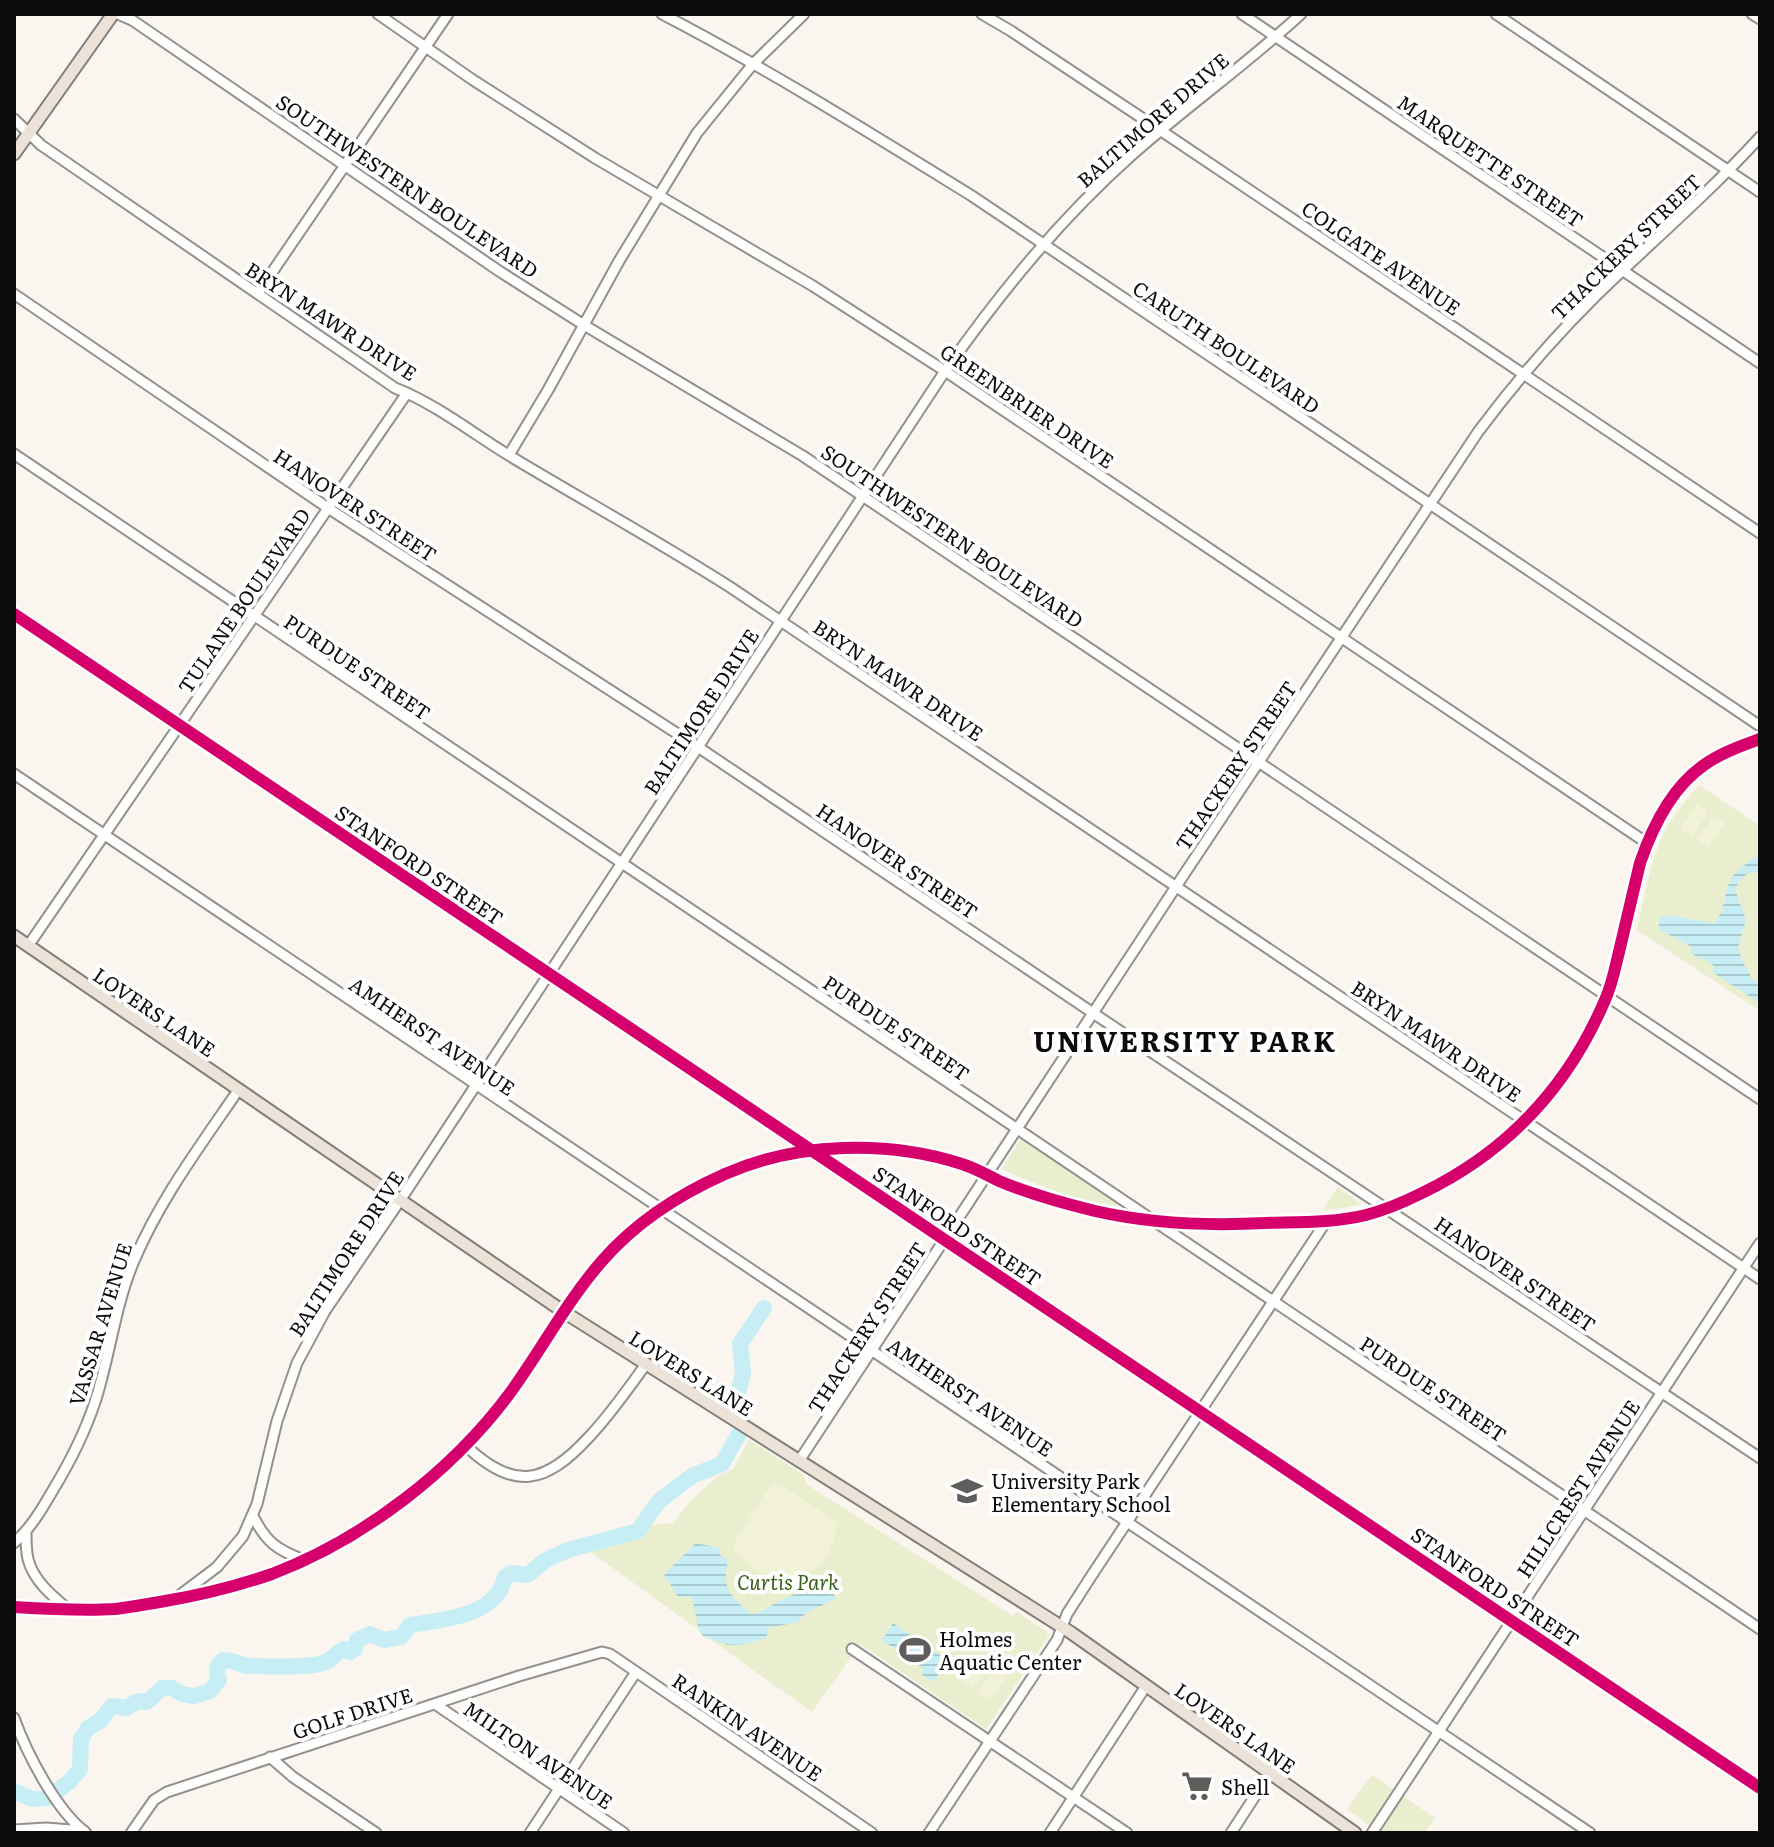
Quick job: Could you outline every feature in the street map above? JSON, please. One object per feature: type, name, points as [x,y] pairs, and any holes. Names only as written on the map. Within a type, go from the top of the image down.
[{"type":"main road","points":[[14,154],[116,14]]},
{"type":"main road","name":"LOVERS LANE","points":[[14,936],[564,1312],[1062,1627],[1355,1833]]},
{"type":"street","name":"SOUTHWESTERN BOULEVARD","points":[[116,14],[132,20],[499,271],[803,456],[1760,1099]]},
{"type":"street","name":"GREENBRIER DRIVE","points":[[378,14],[595,158],[813,286],[945,371],[1647,843]]},
{"type":"street","points":[[258,293],[448,14]]},
{"type":"street","name":"CARUTH BOULEVARD","points":[[662,14],[862,127],[972,196],[1760,726]]},
{"type":"street","points":[[509,455],[619,261],[697,133],[753,64],[804,14]]},
{"type":"street","name":"COLGATE AVENUE","points":[[982,14],[1760,533]]},
{"type":"street","name":"MARQUETTE STREET","points":[[1242,14],[1760,363]]},
{"type":"street","name":"BALTIMORE DRIVE","points":[[174,1599],[217,1567],[243,1536],[253,1516],[277,1421],[297,1363],[325,1311],[945,371],[989,309],[1043,244],[1103,182],[1160,130],[1301,14]]},
{"type":"street","points":[[1496,14],[1760,192]]},
{"type":"street","points":[[1752,14],[1760,19]]},
{"type":"street","name":"BRYN MAWR DRIVE","points":[[14,119],[41,145],[395,388],[420,399],[663,545],[780,621],[1760,1279]]},
{"type":"street","name":"THACKERY STREET","points":[[799,1461],[1478,432],[1555,339],[1623,270],[1729,171],[1760,137]]},
{"type":"street","name":"HANOVER STREET","points":[[14,294],[328,508],[698,747],[1760,1458]]},
{"type":"street","name":"TULANE BOULEVARD","points":[[28,946],[407,393]]},
{"type":"street","name":"PURDUE STREET","points":[[14,454],[620,865],[1017,1128],[1760,1629]]},
{"type":"street","name":"STANFORD STREET","points":[[14,614],[1760,1788]]},
{"type":"street","points":[[14,1607],[115,1609],[220,1590],[304,1560],[365,1527],[385,1514],[465,1445],[514,1387],[564,1312],[608,1254],[631,1233],[682,1196],[726,1174],[777,1157],[850,1148],[916,1153],[967,1165],[1060,1202],[1107,1214],[1185,1225],[1327,1220],[1367,1215],[1427,1191],[1485,1157],[1525,1121],[1573,1062],[1607,996],[1647,843],[1689,777],[1718,756],[1760,739]]},
{"type":"street","name":"AMHERST AVENUE","points":[[14,774],[1590,1833]]},
{"type":"street","name":"VASSAR AVENUE","points":[[14,1543],[26,1533],[62,1474],[86,1424],[132,1265],[146,1234],[164,1201],[239,1089]]},
{"type":"street","points":[[929,1833],[1057,1640],[1067,1614],[1327,1220]]},
{"type":"street","name":"HILLCREST AVENUE","points":[[1372,1833],[1760,1243]]},
{"type":"street","points":[[465,1445],[480,1460],[504,1473],[527,1476],[548,1472],[568,1459],[597,1429],[646,1364]]},
{"type":"street","points":[[253,1516],[261,1533],[271,1543],[304,1560]]},
{"type":"street","points":[[26,1533],[28,1558],[38,1580],[68,1609]]},
{"type":"street","points":[[852,1649],[1127,1833]]},
{"type":"street","name":"RANKIN AVENUE","points":[[602,1652],[610,1654],[872,1833]]},
{"type":"street","name":"GOLF DRIVE","points":[[131,1833],[158,1796],[519,1676],[602,1652]]},
{"type":"street","points":[[530,1833],[636,1672]]},
{"type":"street","points":[[1050,1833],[1146,1686]]},
{"type":"street","name":"MILTON AVENUE","points":[[435,1704],[624,1833]]},
{"type":"street","points":[[14,1718],[22,1741],[43,1778],[64,1810],[85,1832]]},
{"type":"street","points":[[270,1757],[293,1777],[376,1833]]},
{"type":"street","points":[[1231,1833],[1270,1773]]},
{"type":"street","points":[[14,1830],[46,1828],[85,1832]]},
{"type":"green space","points":[[1699,785],[1760,826],[1760,1011],[1637,930],[1657,848],[1674,816]]},
{"type":"green space","points":[[1697,804],[1708,812],[1692,837],[1680,829]]},
{"type":"green space","points":[[1714,815],[1725,823],[1708,848],[1697,840]]},
{"type":"green space","points":[[1022,1137],[1123,1206],[1076,1197],[1002,1169]]},
{"type":"green space","points":[[1338,1187],[1361,1204],[1323,1210]]},
{"type":"green space","name":"Curtis Park","points":[[749,1440],[804,1475],[806,1484],[1013,1616],[1017,1612],[1050,1634],[986,1729],[860,1644],[812,1712],[578,1543],[630,1527],[673,1523],[692,1499],[720,1475],[733,1469]]},
{"type":"green space","points":[[779,1483],[837,1523],[826,1556],[813,1571],[803,1575],[768,1576],[752,1567],[732,1547],[770,1486]]},
{"type":"green space","points":[[978,1656],[990,1663],[972,1689],[961,1681]]},
{"type":"green space","points":[[995,1668],[1007,1676],[990,1701],[978,1693]]},
{"type":"green space","points":[[1372,1775],[1435,1818],[1425,1833],[1379,1833],[1347,1809]]},
{"type":"water","points":[[1755,857],[1760,857],[1760,872],[1744,876],[1735,889],[1746,920],[1738,948],[1750,978],[1760,983],[1760,1003],[1712,972],[1714,966],[1691,953],[1692,947],[1659,927],[1663,916],[1714,923],[1724,908],[1722,906],[1726,902],[1731,879]]},
{"type":"water","points":[[696,1543],[719,1548],[720,1555],[727,1559],[729,1591],[752,1614],[806,1590],[826,1590],[834,1594],[835,1599],[806,1613],[797,1622],[769,1628],[766,1638],[745,1644],[727,1645],[703,1636],[699,1631],[692,1597],[678,1597],[664,1574]]},
{"type":"water","name":"Holmes Aquatic Center","points":[[893,1623],[948,1661],[933,1682],[921,1674],[924,1669],[882,1640]]},
{"type":"waterway","points":[[735,1408],[743,1372],[740,1344],[764,1308]]},
{"type":"waterway","points":[[14,1791],[32,1799],[47,1798],[69,1782],[80,1769],[81,1739],[88,1728],[100,1721],[112,1706],[126,1708],[138,1701],[147,1702],[162,1688],[172,1688],[194,1696],[210,1691],[219,1680],[217,1669],[223,1660],[248,1666],[321,1664],[344,1649],[350,1652],[355,1649],[357,1640],[370,1634],[384,1640],[401,1637],[410,1625],[452,1618],[480,1608],[491,1600],[500,1590],[505,1577],[512,1573],[527,1575],[546,1560],[568,1550],[638,1531],[659,1501],[692,1476],[722,1464],[739,1434]]},
{"type":"cycle path","points":[[14,614],[1760,1788]]},
{"type":"cycle path","points":[[14,1607],[115,1609],[192,1596],[272,1574],[340,1542],[404,1500],[487,1422],[589,1276],[629,1234],[691,1191],[753,1163],[812,1150],[873,1148],[904,1151],[962,1164],[1022,1190],[1095,1211],[1138,1219],[1201,1224],[1341,1219],[1380,1211],[1422,1193],[1453,1177],[1508,1137],[1553,1088],[1590,1032],[1607,994],[1640,863],[1664,809],[1682,785],[1704,765],[1724,753],[1760,739]]},
{"type":"place","name":"University Park Elementary School","points":[[967,1491]]},
{"type":"place","name":"Holmes Aquatic Center","points":[[915,1650]]},
{"type":"place","name":"Shell","points":[[1197,1786]]},
{"type":"district","name":"UNIVERSITY PARK","points":[[1185,1040]]}]
